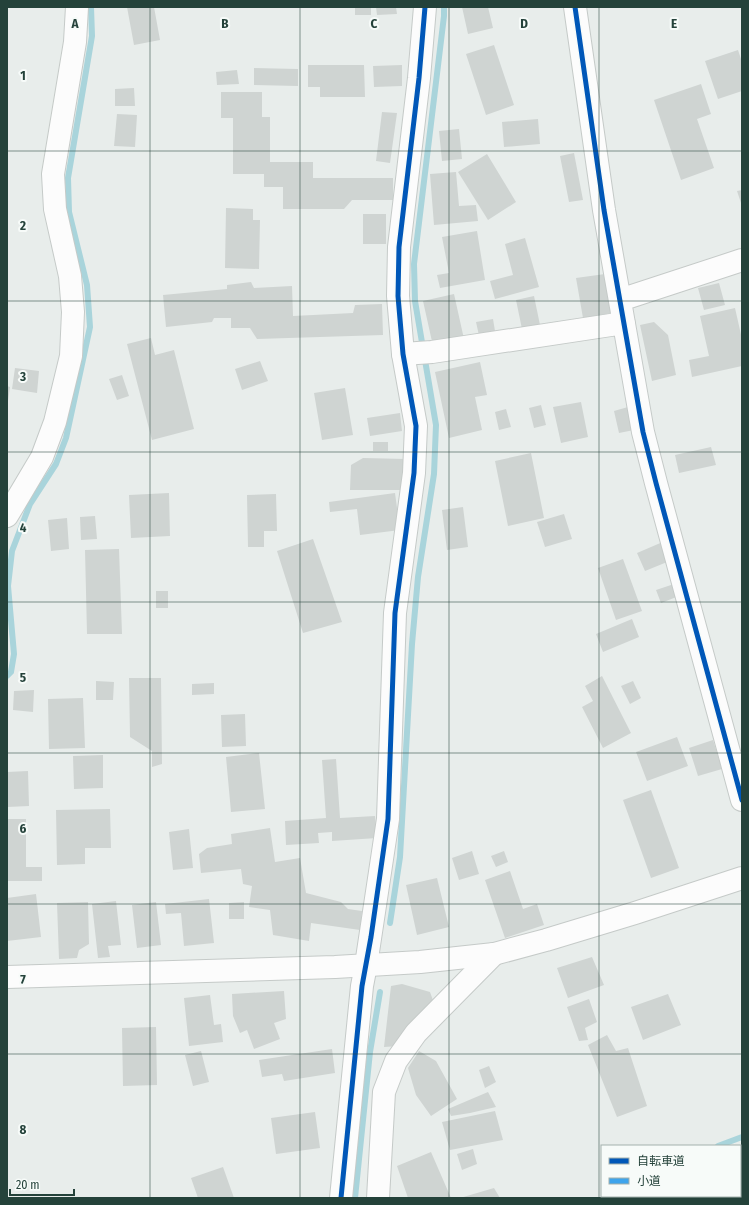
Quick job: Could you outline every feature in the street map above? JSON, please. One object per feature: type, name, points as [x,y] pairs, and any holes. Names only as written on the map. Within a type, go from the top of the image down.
[{"type":"street","points":[[7,516],[42,457],[55,422],[71,356],[73,312],[70,276],[54,209],[53,174],[75,42],[77,7]]},
{"type":"street","points":[[341,1198],[362,986],[388,819],[395,613],[414,473],[417,353],[398,296],[399,247],[419,78],[425,7]]},
{"type":"street","points":[[575,7],[604,210],[643,432],[742,800]]},
{"type":"street","points":[[620,300],[742,260]]},
{"type":"street","points":[[417,353],[624,323]]},
{"type":"street","points":[[7,977],[366,965],[420,962],[494,954],[575,931],[742,878]]},
{"type":"street","points":[[378,1198],[384,1092],[396,1061],[416,1032],[494,954]]},
{"type":"building","points":[[127,7],[154,7],[160,40],[134,45]]},
{"type":"building","points":[[355,7],[371,7],[371,15],[355,15]]},
{"type":"building","points":[[376,7],[396,7],[397,14],[377,15]]},
{"type":"building","points":[[462,7],[488,7],[493,28],[468,34]]},
{"type":"building","points":[[494,45],[514,105],[486,115],[466,54]]},
{"type":"building","points":[[738,50],[742,62],[742,91],[718,99],[705,61]]},
{"type":"building","points":[[308,65],[364,65],[365,97],[320,97],[320,87],[308,87]]},
{"type":"building","points":[[402,65],[402,86],[374,87],[373,66]]},
{"type":"building","points":[[254,68],[298,69],[298,86],[254,85]]},
{"type":"building","points":[[237,70],[239,84],[217,85],[216,72]]},
{"type":"building","points":[[701,84],[711,114],[697,119],[714,168],[681,180],[654,100]]},
{"type":"building","points":[[134,88],[135,106],[115,106],[115,89]]},
{"type":"building","points":[[221,92],[262,92],[262,117],[270,117],[270,162],[313,162],[313,178],[393,178],[393,200],[352,200],[344,209],[283,209],[283,187],[264,187],[264,174],[233,174],[233,118],[221,118]]},
{"type":"building","points":[[382,112],[397,113],[390,163],[376,161]]},
{"type":"building","points":[[117,114],[137,115],[135,147],[114,146]]},
{"type":"building","points":[[538,119],[540,144],[504,147],[502,122]]},
{"type":"building","points":[[459,129],[462,159],[442,161],[439,131]]},
{"type":"building","points":[[574,153],[583,200],[569,202],[560,156]]},
{"type":"building","points":[[487,154],[516,202],[488,220],[458,172]]},
{"type":"building","points":[[456,172],[459,206],[476,205],[478,221],[434,225],[430,174]]},
{"type":"building","points":[[742,190],[742,206],[737,191]]},
{"type":"building","points":[[226,208],[253,209],[253,220],[260,220],[259,269],[225,268]]},
{"type":"building","points":[[363,214],[386,214],[386,244],[363,244]]},
{"type":"building","points":[[477,231],[485,280],[440,288],[437,275],[449,273],[442,237]]},
{"type":"building","points":[[525,238],[539,287],[495,299],[490,281],[513,275],[505,244]]},
{"type":"building","points":[[605,274],[611,313],[583,318],[576,278]]},
{"type":"building","points":[[251,282],[254,288],[292,286],[293,316],[353,313],[355,305],[382,304],[383,335],[257,339],[250,328],[231,328],[231,318],[214,318],[212,322],[166,327],[163,295],[227,289],[227,285]]},
{"type":"building","points":[[719,283],[725,305],[704,310],[698,288]]},
{"type":"building","points":[[454,294],[464,339],[433,346],[423,301]]},
{"type":"building","points":[[534,296],[540,325],[522,329],[516,300]]},
{"type":"building","points":[[735,308],[742,339],[742,366],[692,377],[689,360],[709,356],[700,316]]},
{"type":"building","points":[[493,319],[496,337],[480,340],[476,322]]},
{"type":"building","points":[[654,322],[668,335],[676,375],[652,381],[640,325]]},
{"type":"building","points":[[151,338],[155,355],[174,350],[194,429],[152,440],[127,344]]},
{"type":"building","points":[[260,361],[268,381],[242,390],[235,369]]},
{"type":"building","points":[[480,362],[487,395],[475,397],[482,430],[449,438],[435,372]]},
{"type":"building","points":[[15,368],[39,371],[37,393],[12,389]]},
{"type":"building","points":[[122,375],[129,396],[117,400],[109,379]]},
{"type":"building","points":[[7,386],[10,387],[8,401],[7,400]]},
{"type":"building","points":[[345,388],[353,435],[322,440],[314,393]]},
{"type":"building","points":[[581,402],[588,437],[561,443],[553,407]]},
{"type":"building","points":[[541,405],[546,425],[534,428],[529,408]]},
{"type":"building","points":[[628,407],[634,430],[619,433],[614,411]]},
{"type":"building","points":[[506,409],[511,427],[499,430],[495,412]]},
{"type":"building","points":[[400,413],[402,431],[370,436],[367,418]]},
{"type":"building","points":[[373,442],[388,442],[388,451],[373,451]]},
{"type":"building","points":[[711,447],[716,465],[679,473],[675,455]]},
{"type":"building","points":[[531,453],[544,518],[508,526],[495,461]]},
{"type":"building","points":[[363,458],[406,459],[406,490],[350,490],[351,465]]},
{"type":"building","points":[[169,493],[170,536],[131,538],[129,495]]},
{"type":"building","points":[[395,493],[400,530],[360,535],[357,509],[330,512],[329,502]]},
{"type":"building","points":[[276,494],[277,531],[264,531],[264,547],[248,547],[247,495]]},
{"type":"building","points":[[463,507],[468,547],[447,550],[442,510]]},
{"type":"building","points":[[564,514],[572,539],[545,547],[537,522]]},
{"type":"building","points":[[95,516],[97,539],[81,540],[80,517]]},
{"type":"building","points":[[67,518],[69,549],[51,551],[48,520]]},
{"type":"building","points":[[313,539],[342,622],[303,633],[277,551]]},
{"type":"building","points":[[665,541],[672,560],[645,571],[637,553]]},
{"type":"building","points":[[119,549],[122,634],[87,634],[85,550]]},
{"type":"building","points":[[623,559],[642,611],[616,620],[598,568]]},
{"type":"building","points":[[674,584],[679,596],[661,603],[656,590]]},
{"type":"building","points":[[156,591],[168,591],[168,608],[156,608]]},
{"type":"building","points":[[632,619],[639,637],[603,652],[596,634]]},
{"type":"building","points":[[602,676],[631,733],[603,748],[582,707],[593,701],[585,686]]},
{"type":"building","points":[[129,678],[161,678],[162,764],[152,767],[152,751],[130,737]]},
{"type":"building","points":[[96,681],[114,682],[113,700],[96,700]]},
{"type":"building","points":[[633,681],[641,698],[630,704],[621,686]]},
{"type":"building","points":[[214,683],[214,694],[192,695],[192,684]]},
{"type":"building","points":[[34,690],[33,712],[13,710],[14,691]]},
{"type":"building","points":[[83,698],[85,748],[49,749],[48,699]]},
{"type":"building","points":[[245,714],[246,746],[222,747],[221,715]]},
{"type":"building","points":[[677,737],[688,766],[647,781],[636,752]]},
{"type":"building","points":[[713,740],[722,769],[698,776],[689,748]]},
{"type":"building","points":[[259,753],[265,809],[231,812],[226,757]]},
{"type":"building","points":[[103,755],[103,788],[74,789],[73,756]]},
{"type":"building","points":[[336,759],[340,818],[375,816],[377,838],[332,841],[332,832],[318,833],[319,843],[286,845],[285,821],[326,818],[322,760]]},
{"type":"building","points":[[28,771],[29,806],[7,807],[7,772]]},
{"type":"building","points":[[651,790],[679,868],[651,878],[623,800]]},
{"type":"building","points":[[110,809],[111,848],[85,848],[85,864],[57,865],[56,810]]},
{"type":"building","points":[[7,819],[26,819],[26,867],[42,867],[42,881],[7,881]]},
{"type":"building","points":[[270,828],[275,862],[300,858],[306,893],[341,902],[348,909],[362,911],[360,930],[311,923],[309,941],[273,935],[270,910],[249,907],[252,886],[243,884],[241,869],[201,873],[199,854],[207,848],[232,844],[231,834]]},
{"type":"building","points":[[189,829],[193,868],[173,870],[169,832]]},
{"type":"building","points":[[472,851],[479,874],[459,880],[452,858]]},
{"type":"building","points":[[504,851],[508,862],[496,867],[491,856]]},
{"type":"building","points":[[510,871],[523,909],[537,904],[544,925],[505,938],[485,880]]},
{"type":"building","points":[[437,878],[449,927],[417,935],[406,885]]},
{"type":"building","points":[[36,894],[41,937],[7,941],[7,898]]},
{"type":"building","points":[[209,899],[214,943],[184,946],[181,913],[166,914],[165,904]]},
{"type":"building","points":[[116,901],[121,945],[108,946],[110,957],[98,958],[92,904]]},
{"type":"building","points":[[88,902],[89,944],[79,950],[77,958],[59,959],[57,903]]},
{"type":"building","points":[[156,902],[161,945],[137,948],[132,905]]},
{"type":"building","points":[[244,902],[244,919],[229,919],[229,903]]},
{"type":"building","points":[[592,957],[604,985],[568,998],[557,968]]},
{"type":"building","points":[[402,984],[430,992],[435,1006],[399,1046],[384,1047],[391,986]]},
{"type":"building","points":[[284,991],[286,1019],[274,1023],[280,1039],[254,1049],[247,1030],[240,1033],[233,1016],[232,994]]},
{"type":"building","points":[[668,994],[681,1025],[643,1040],[631,1007]]},
{"type":"building","points":[[210,995],[214,1025],[221,1024],[223,1042],[189,1046],[184,998]]},
{"type":"building","points":[[589,999],[597,1022],[585,1028],[588,1040],[579,1041],[567,1007]]},
{"type":"building","points":[[156,1027],[157,1085],[123,1086],[122,1028]]},
{"type":"building","points":[[607,1035],[616,1051],[628,1048],[647,1106],[617,1117],[588,1045]]},
{"type":"building","points":[[332,1049],[335,1073],[284,1081],[282,1074],[262,1077],[259,1060]]},
{"type":"building","points":[[201,1051],[209,1082],[193,1086],[185,1055]]},
{"type":"building","points":[[419,1051],[436,1061],[457,1099],[431,1116],[416,1095],[408,1068]]},
{"type":"building","points":[[489,1066],[496,1082],[485,1088],[479,1070]]},
{"type":"building","points":[[488,1092],[496,1107],[451,1116],[448,1109]]},
{"type":"building","points":[[495,1111],[503,1140],[450,1150],[442,1122]]},
{"type":"building","points":[[315,1112],[320,1148],[276,1154],[271,1118]]},
{"type":"building","points":[[473,1149],[477,1164],[462,1170],[457,1154]]},
{"type":"building","points":[[431,1152],[451,1198],[408,1198],[397,1166]]},
{"type":"building","points":[[223,1167],[234,1198],[198,1198],[191,1178]]},
{"type":"building","points":[[494,1188],[500,1198],[460,1198]]},
{"type":"waterway","points":[[7,676],[11,672],[14,654],[8,586],[12,551],[30,504],[56,464],[66,438],[90,327],[87,285],[69,212],[68,178],[92,36],[91,7]]},
{"type":"waterway","points":[[390,923],[400,857],[412,644],[418,577],[434,474],[436,425],[415,301],[414,264],[444,7]]},
{"type":"waterway","points":[[355,1198],[370,1052],[380,992]]},
{"type":"waterway","points":[[721,1145],[742,1137]]},
{"type":"cycle path","points":[[341,1198],[362,986],[371,937],[388,819],[395,613],[414,473],[416,426],[403,354],[398,296],[399,247],[419,78],[425,7]]},
{"type":"cycle path","points":[[575,7],[604,210],[643,432],[742,800]]}]
